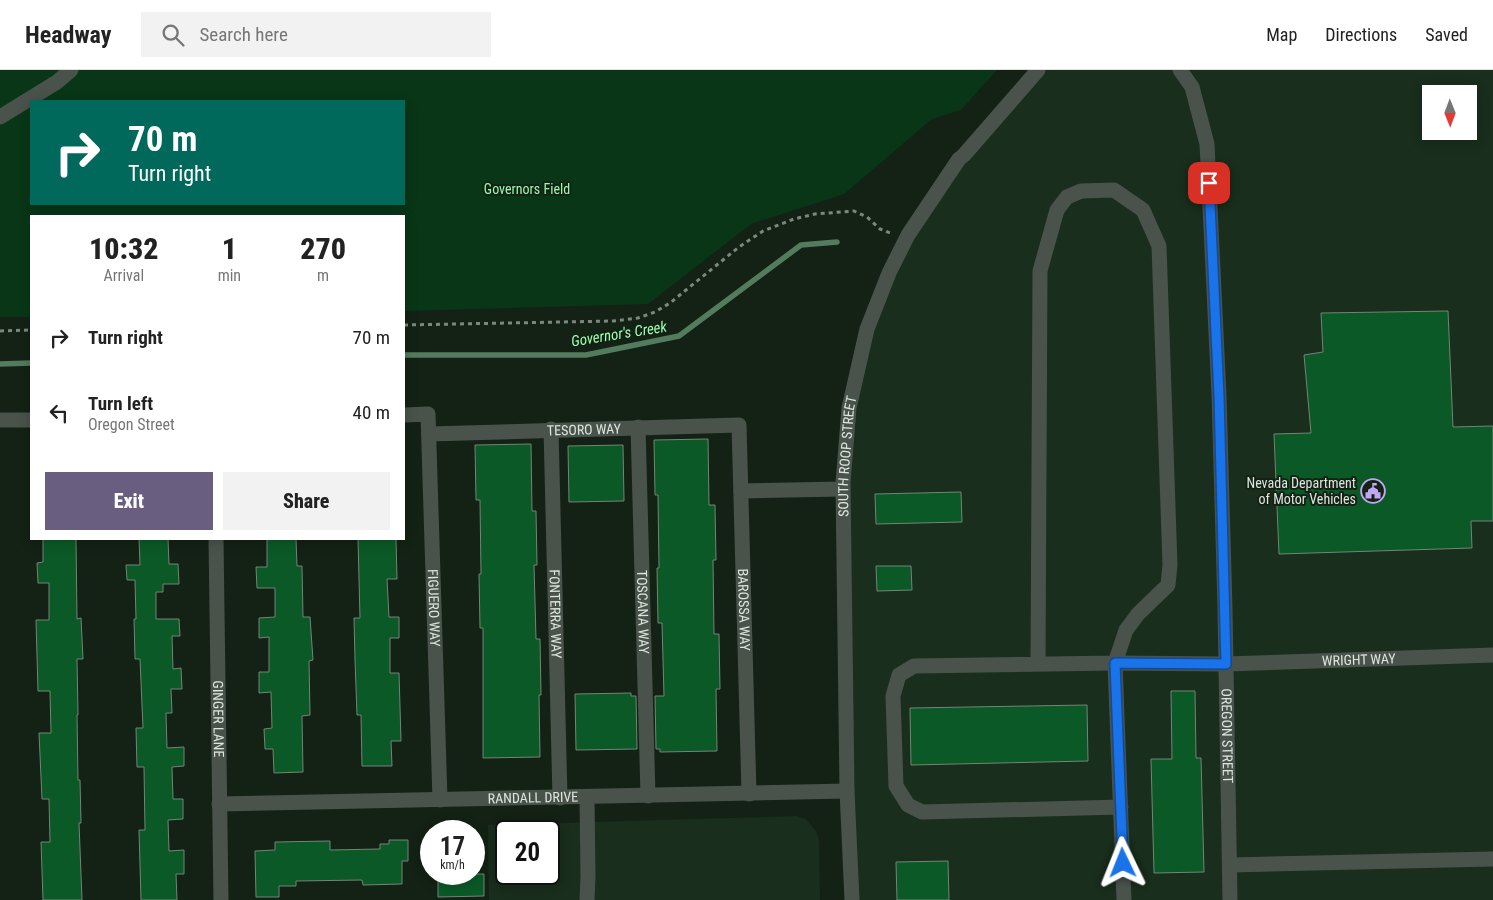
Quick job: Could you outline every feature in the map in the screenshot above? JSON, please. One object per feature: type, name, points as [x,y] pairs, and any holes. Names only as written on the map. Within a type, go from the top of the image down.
[{"type":"street","points":[[0,117],[57,82],[71,70]]},
{"type":"street","name":"SOUTH ROOP STREET","points":[[852,900],[847,792],[843,489],[849,408],[867,329],[889,273],[908,235],[958,159],[964,155],[1038,70]]},
{"type":"street","name":"OREGON STREET","points":[[1180,70],[1192,87],[1207,144],[1219,396],[1230,900]]},
{"type":"street","points":[[1038,664],[1040,270],[1056,210],[1067,197],[1082,191],[1114,190],[1143,210],[1159,246],[1170,565],[1168,585],[1138,614],[1126,630],[1115,663],[1124,900]]},
{"type":"street","name":"FIGUERO WAY","points":[[405,415],[428,414],[440,800]]},
{"type":"street","points":[[0,420],[30,420]]},
{"type":"street","name":"TESORO WAY","points":[[429,434],[739,425]]},
{"type":"street","name":"BAROSSA WAY","points":[[739,425],[749,794]]},
{"type":"street","name":"TOSCANA WAY","points":[[638,427],[648,796]]},
{"type":"street","name":"FONTERRA WAY","points":[[551,429],[560,798]]},
{"type":"street","points":[[741,490],[843,489]]},
{"type":"street","name":"GINGER LANE","points":[[216,540],[221,900]]},
{"type":"street","name":"WRIGHT WAY","points":[[1121,807],[922,812],[908,805],[896,786],[893,696],[899,675],[914,666],[1115,663],[1226,664],[1493,655]]},
{"type":"street","name":"RANDALL DRIVE","points":[[219,804],[847,792]]},
{"type":"street","points":[[587,797],[587,900]]},
{"type":"street","points":[[1230,865],[1493,860]]},
{"type":"path","points":[[405,325],[613,321],[638,318],[655,312],[670,303],[747,242],[763,231],[778,225],[815,214],[854,211],[868,217],[880,229]]},
{"type":"path","points":[[0,331],[30,330]]},
{"type":"shaded area","points":[[1038,70],[1493,70],[1493,900],[852,900],[843,494],[859,365],[901,249],[972,145]]},
{"type":"shaded area","points":[[796,816],[806,819],[816,831],[819,840],[820,900],[489,900],[488,825],[495,825],[495,885],[560,885],[560,823]]},
{"type":"green space","name":"Governors Field","points":[[0,70],[997,70],[961,110],[932,119],[844,194],[751,224],[648,304],[405,311],[405,215],[30,215],[30,317],[0,317]]},
{"type":"building","points":[[1448,311],[1453,427],[1493,426],[1493,521],[1471,521],[1472,548],[1279,554],[1274,434],[1311,433],[1304,355],[1323,352],[1321,313]]},
{"type":"building","points":[[708,439],[709,505],[715,505],[716,560],[713,560],[714,634],[719,634],[720,689],[716,689],[717,751],[660,752],[660,749],[656,749],[655,696],[664,696],[662,623],[658,623],[658,495],[655,495],[654,440]]},
{"type":"building","points":[[531,444],[532,511],[536,511],[537,565],[534,565],[536,639],[540,639],[540,757],[483,758],[483,628],[480,628],[479,574],[481,574],[480,500],[476,500],[475,445]]},
{"type":"building","points":[[623,445],[624,501],[569,502],[568,446]]},
{"type":"building","points":[[961,492],[962,522],[876,524],[875,494]]},
{"type":"building","points":[[43,540],[76,540],[77,619],[81,618],[83,659],[77,659],[78,780],[80,780],[81,823],[79,823],[82,900],[43,900],[41,842],[50,842],[49,799],[42,799],[39,733],[51,733],[50,691],[38,691],[36,620],[49,620],[49,583],[38,583],[37,563],[43,562]]},
{"type":"building","points":[[139,540],[168,540],[169,564],[178,564],[179,584],[163,584],[163,592],[156,592],[156,619],[179,619],[180,636],[172,636],[173,669],[181,668],[182,689],[171,689],[172,713],[166,713],[167,748],[184,747],[184,766],[172,767],[173,799],[183,799],[183,819],[168,820],[169,851],[184,850],[184,874],[176,874],[177,900],[141,900],[139,830],[145,830],[144,767],[137,767],[136,728],[143,728],[140,659],[135,659],[135,580],[127,580],[126,565],[140,565]]},
{"type":"building","points":[[267,540],[296,540],[297,566],[302,566],[303,617],[310,617],[313,660],[309,661],[310,715],[302,716],[303,772],[274,773],[273,749],[265,749],[264,729],[272,728],[271,692],[259,693],[259,672],[269,672],[269,637],[259,638],[259,618],[275,617],[275,588],[257,588],[256,567],[267,567]]},
{"type":"building","points":[[358,540],[396,540],[397,579],[387,579],[389,617],[399,617],[399,638],[390,638],[390,673],[399,673],[401,741],[391,741],[392,766],[362,766],[361,715],[357,715],[354,618],[360,618]]},
{"type":"building","points":[[876,566],[911,566],[912,590],[877,591]]},
{"type":"building","points":[[1171,691],[1195,691],[1196,758],[1201,758],[1204,872],[1154,873],[1151,759],[1172,759]]},
{"type":"building","points":[[631,693],[631,696],[636,696],[637,749],[576,750],[575,694]]},
{"type":"building","points":[[1087,705],[1088,761],[911,765],[910,708]]},
{"type":"building","points":[[389,840],[408,840],[408,861],[402,861],[402,884],[363,885],[362,880],[296,881],[296,886],[279,886],[279,897],[256,897],[255,851],[275,850],[275,842],[330,841],[330,850],[380,849],[380,844],[389,844]]},
{"type":"building","points":[[948,861],[949,900],[897,900],[896,862]]},
{"type":"building","points":[[438,885],[484,885],[484,896],[438,897]]},
{"type":"waterway","name":"Governor's Creek","points":[[405,355],[586,355],[679,336],[801,245],[837,242]]},
{"type":"waterway","name":"Governor's Creek","points":[[0,364],[30,363]]},
{"type":"place","name":"Nevada Department of Motor Vehicles","points":[[1373,491]]},
{"type":"route","points":[[1123,863],[1115,663],[1226,664],[1219,396],[1209,183]]}]
